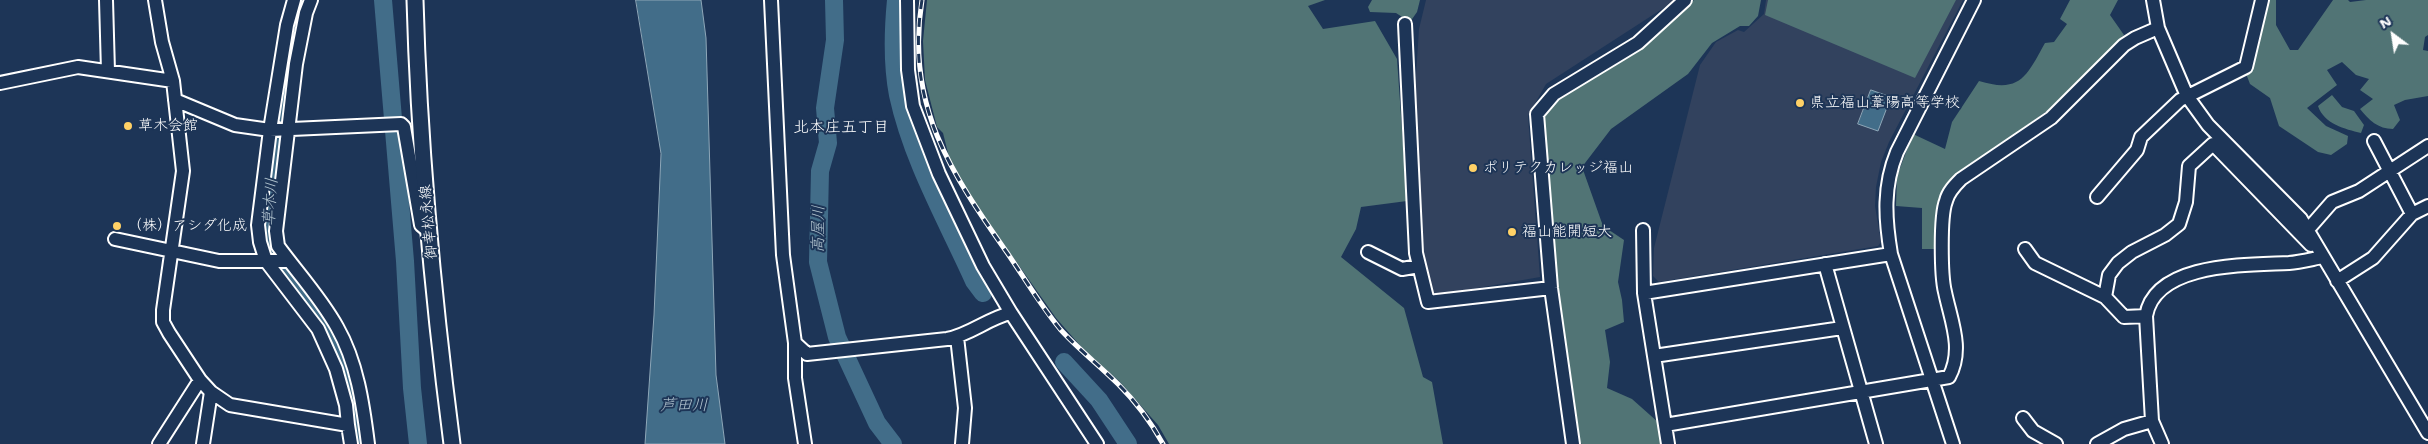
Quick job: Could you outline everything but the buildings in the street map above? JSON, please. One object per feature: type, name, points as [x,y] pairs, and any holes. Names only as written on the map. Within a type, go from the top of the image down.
[{"type":"main road","name":"御幸松永線","points":[[415,0],[418,101],[440,352],[452,444]]},
{"type":"street","points":[[106,0],[108,72]]},
{"type":"street","points":[[155,0],[162,42],[173,81],[183,171],[162,310],[163,322],[200,380],[211,392],[230,405],[348,425]]},
{"type":"street","points":[[294,0],[286,25],[276,218],[278,246],[286,261],[336,326],[344,365],[346,405],[351,444]]},
{"type":"street","points":[[311,0],[306,13],[296,64],[258,225],[260,242],[267,261],[344,365],[363,401],[368,444]]},
{"type":"street","points":[[771,0],[783,255],[795,343],[795,378],[805,444]]},
{"type":"street","points":[[907,0],[908,70],[913,106],[947,191],[983,266],[1011,313],[1097,444]]},
{"type":"street","points":[[1573,444],[1551,288],[1537,114],[1554,94],[1638,43],[1686,0]]},
{"type":"street","points":[[1953,444],[1934,379],[1891,254],[1886,222],[1889,172],[1896,152],[1974,0]]},
{"type":"street","points":[[2153,0],[2158,28],[2187,96],[2208,125],[2294,212],[2305,233]]},
{"type":"street","points":[[2096,197],[2132,156],[2141,137],[2187,96],[2246,67],[2262,0]]},
{"type":"street","points":[[1405,24],[1416,252],[1428,302],[1551,288]]},
{"type":"street","points":[[1665,425],[1949,377],[1956,365],[1957,352],[1953,318],[1944,291],[1943,216],[1946,200],[1961,179],[2051,118],[2124,45],[2158,28]]},
{"type":"street","points":[[0,83],[78,67],[173,81]]},
{"type":"street","points":[[175,100],[235,125],[280,130],[394,124],[404,127],[421,225],[430,232]]},
{"type":"street","points":[[2374,141],[2412,214]]},
{"type":"street","points":[[2105,297],[2109,276],[2118,263],[2132,252],[2165,236],[2180,224],[2186,202],[2189,166],[2213,144],[2305,233],[2323,257],[2428,433]]},
{"type":"street","points":[[2305,233],[2332,202],[2359,191],[2428,146]]},
{"type":"street","points":[[2337,281],[2373,258],[2412,214],[2428,206]]},
{"type":"street","points":[[1643,230],[1644,293],[1668,444]]},
{"type":"street","points":[[115,239],[219,261],[286,261]]},
{"type":"street","points":[[2025,249],[2035,263],[2105,297],[2124,317],[2146,316]]},
{"type":"street","points":[[1368,252],[1402,269],[1419,266]]},
{"type":"street","points":[[1644,293],[1891,254]]},
{"type":"street","points":[[2162,444],[2152,421],[2146,316],[2148,304],[2155,294],[2165,286],[2188,275],[2220,266],[2292,262],[2323,257]]},
{"type":"street","points":[[1825,264],[1876,444]]},
{"type":"street","points":[[795,343],[807,354],[952,338],[998,316],[1011,313]]},
{"type":"street","points":[[1654,356],[1842,328]]},
{"type":"street","points":[[952,338],[965,408],[962,444]]},
{"type":"street","points":[[159,444],[200,380]]},
{"type":"street","points":[[203,444],[211,392]]},
{"type":"street","points":[[2023,418],[2033,431],[2056,444]]},
{"type":"street","points":[[2097,444],[2124,428],[2152,421]]},
{"type":"shaded area","name":"ポリテクカレッジ福山","points":[[1426,0],[1676,0],[1546,84],[1528,116],[1540,277],[1432,296],[1420,256],[1414,106],[1419,29]]},
{"type":"shaded area","name":"県立福山葦陽高等学校","points":[[1766,0],[1963,0],[1889,142],[1881,162],[1876,187],[1875,206],[1881,242],[1878,246],[1659,282],[1653,276],[1654,248],[1700,65],[1716,42],[1738,30],[1744,32],[1764,14]]},
{"type":"green space","points":[[927,0],[1325,0],[1308,6],[1323,29],[1375,21],[1397,59],[1407,201],[1361,207],[1356,229],[1341,257],[1404,308],[1423,377],[1432,382],[1443,444],[1169,444],[1158,425],[1119,381],[1084,350],[1056,318],[972,199],[950,161],[943,133],[937,127],[925,80],[923,41]]},
{"type":"green space","points":[[1372,0],[1420,0],[1417,12],[1410,22],[1396,13],[1370,12],[1368,7]]},
{"type":"green space","points":[[1694,0],[1761,0],[1758,16],[1749,26],[1740,26],[1712,43],[1688,74],[1611,129],[1582,167],[1603,226],[1624,240],[1618,282],[1624,322],[1605,330],[1610,362],[1607,388],[1632,399],[1659,423],[1662,444],[1582,444],[1578,442],[1553,288],[1540,116],[1557,95],[1642,45]]},
{"type":"green space","points":[[1768,0],[1956,0],[1915,78],[1765,15]]},
{"type":"green space","points":[[2070,0],[2118,0],[2110,15],[2124,35],[2047,111],[1972,165],[1942,193],[1937,211],[1938,249],[1922,249],[1922,208],[1896,206],[1897,176],[1913,134],[1945,149],[1952,122],[1979,81],[2004,85],[2021,79],[2033,64],[2045,43],[2054,42],[2067,24],[2060,19]]},
{"type":"green space","points":[[2264,0],[2276,0],[2276,25],[2290,50],[2298,50],[2333,0],[2348,0],[2350,2],[2366,0],[2428,0],[2428,35],[2425,37],[2423,50],[2428,51],[2428,96],[2405,100],[2394,105],[2400,120],[2393,129],[2378,126],[2360,109],[2373,99],[2360,90],[2369,79],[2356,75],[2342,62],[2327,70],[2337,85],[2307,108],[2326,126],[2348,136],[2347,144],[2331,155],[2318,152],[2279,126],[2270,98],[2250,84],[2245,71]]},
{"type":"green space","points":[[2332,95],[2342,107],[2354,111],[2364,125],[2361,133],[2336,125],[2321,112],[2318,106]]},
{"type":"water","name":"芦田川","points":[[636,0],[701,0],[706,38],[716,375],[725,444],[645,444],[654,315],[661,154]]},
{"type":"water","points":[[1871,90],[1891,97],[1878,131],[1858,124]]},
{"type":"waterway","name":"草木川","points":[[303,0],[296,16],[287,62],[269,214],[269,236],[273,252],[327,327],[341,358],[351,387],[362,444]]},
{"type":"waterway","points":[[383,0],[405,261],[412,388],[418,444]]},
{"type":"waterway","name":"高屋川","points":[[834,0],[835,40],[825,108],[828,143],[820,171],[818,262],[837,337],[877,423],[893,444]]},
{"type":"waterway","points":[[896,0],[894,59],[898,95],[904,119],[931,190],[974,281],[983,293]]},
{"type":"waterway","points":[[1064,362],[1099,400],[1128,444]]},
{"type":"railway","points":[[922,0],[918,38],[920,73],[927,105],[937,136],[951,166],[987,224],[1053,320],[1131,398],[1163,444]]},
{"type":"place","name":"県立福山葦陽高等学校","points":[[1800,103]]},
{"type":"place","name":"草木会館","points":[[128,126]]},
{"type":"place","name":"ポリテクカレッジ福山","points":[[1473,168]]},
{"type":"place","name":"（株）アシダ化成","points":[[117,226]]},
{"type":"place","name":"福山能開短大","points":[[1512,232]]},
{"type":"district","name":"北本庄五丁目","points":[[841,128]]}]
